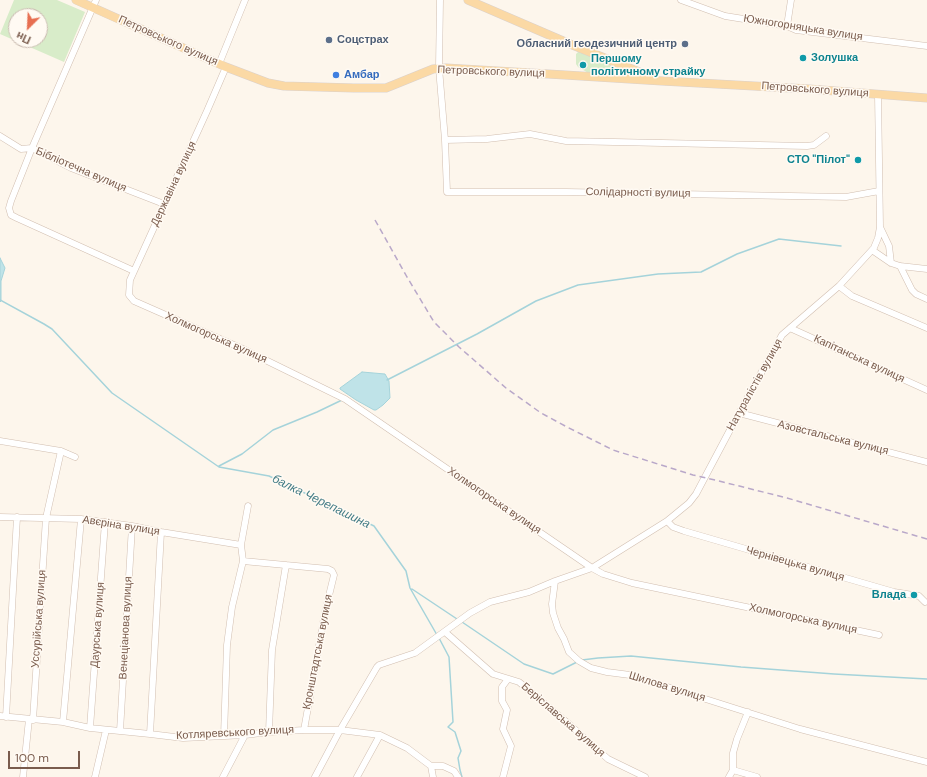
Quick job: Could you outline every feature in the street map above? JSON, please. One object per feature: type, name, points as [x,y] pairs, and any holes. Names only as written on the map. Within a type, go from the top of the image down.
[{"type":"main road","name":"Петровського вулиця","points":[[76,0],[94,4],[222,65],[262,82],[273,85],[370,89],[382,88],[389,87],[439,68],[662,82],[809,89],[927,98]]},
{"type":"main road","points":[[468,0],[662,82]]},
{"type":"street","name":"Державіна вулиця","points":[[134,301],[129,295],[130,280],[207,111],[245,0]]},
{"type":"street","name":"Солідарності вулиця","points":[[440,0],[439,68],[448,192],[566,192],[846,197],[879,191]]},
{"type":"street","name":"Южногорняцька вулиця","points":[[681,0],[725,16],[788,26],[796,30],[927,46]]},
{"type":"street","points":[[788,26],[791,0]]},
{"type":"street","points":[[94,4],[32,148],[9,208],[11,215],[134,271]]},
{"type":"street","name":"Натуралістів вулиця","points":[[315,777],[340,730],[377,667],[415,653],[470,613],[490,602],[529,592],[592,568],[667,521],[689,503],[696,494],[782,335],[839,286],[873,250],[878,238],[880,227],[878,94]]},
{"type":"street","points":[[445,140],[487,139],[530,134],[566,141],[807,146],[814,145],[826,136]]},
{"type":"street","name":"Бібліотечна вулиця","points":[[0,136],[21,149],[32,148],[71,168],[164,204]]},
{"type":"street","points":[[880,227],[889,246],[891,263]]},
{"type":"street","points":[[872,250],[891,263],[900,266],[927,269]]},
{"type":"street","points":[[900,266],[912,290],[916,294],[927,299]]},
{"type":"street","points":[[839,286],[852,296],[927,328]]},
{"type":"street","name":"Холмогорська вулиця","points":[[134,301],[243,350],[345,399],[592,568],[603,574],[632,583],[879,635]]},
{"type":"street","name":"Капітанська вулиця","points":[[790,328],[927,390]]},
{"type":"street","name":"Азовстальська вулиця","points":[[739,413],[927,462]]},
{"type":"street","points":[[0,441],[61,451],[75,457]]},
{"type":"street","name":"Уссурійська вулиця","points":[[23,777],[31,720],[46,518],[61,451]]},
{"type":"street","points":[[224,736],[227,645],[232,607],[243,561],[241,545],[248,506]]},
{"type":"street","name":"Авєріна вулиця","points":[[0,517],[80,519],[132,526],[241,545]]},
{"type":"street","points":[[3,717],[16,517]]},
{"type":"street","points":[[63,722],[80,519]]},
{"type":"street","name":"Чернівецька вулиця","points":[[667,521],[673,527],[684,531],[894,592],[919,596],[925,602]]},
{"type":"street","name":"Даурська вулиця","points":[[90,728],[105,522]]},
{"type":"street","name":"Венеціанова вулиця","points":[[120,731],[132,526]]},
{"type":"street","points":[[150,734],[161,532]]},
{"type":"street","points":[[243,561],[286,565],[272,650],[269,732]]},
{"type":"street","name":"Кронштадтська вулиця","points":[[286,565],[328,569],[332,570],[334,575],[325,612],[304,730]]},
{"type":"street","name":"Шилова вулиця","points":[[555,581],[552,604],[555,621],[569,652],[578,661],[591,668],[607,672],[630,674],[800,729],[927,762]]},
{"type":"street","name":"Беріславська вулиця","points":[[445,632],[493,674],[519,682],[608,759],[645,777]]},
{"type":"street","points":[[503,777],[511,746],[503,729],[507,710],[502,701],[502,687],[508,679]]},
{"type":"street","points":[[729,777],[733,770],[733,753],[748,712]]},
{"type":"street","name":"Котляревського вулиця","points":[[3,717],[63,722],[90,728],[183,738],[304,730],[340,730],[380,735],[407,748],[431,766],[443,766],[454,771],[458,777]]},
{"type":"street","points":[[95,777],[106,730]]},
{"type":"street","points":[[223,777],[244,735]]},
{"type":"street","points":[[357,777],[380,735]]},
{"type":"street","points":[[431,766],[433,777]]},
{"type":"street","points":[[733,770],[757,777]]},
{"type":"green space","points":[[14,0],[57,0],[85,12],[64,62],[32,48],[48,48],[48,8],[11,8]]},
{"type":"green space","points":[[8,15],[8,38],[0,34]]},
{"type":"green space","points":[[578,52],[611,65],[613,71],[610,73],[588,73],[576,64],[576,54]]},
{"type":"water","points":[[0,258],[5,268],[1,281],[0,302]]},
{"type":"water","points":[[362,372],[385,374],[389,381],[390,398],[376,410],[356,400],[340,389]]},
{"type":"waterway","points":[[387,380],[477,334],[536,301],[578,285],[658,274],[701,272],[737,254],[779,239],[841,246]]},
{"type":"waterway","name":"балка Черепашина","points":[[0,300],[52,329],[112,393],[219,467],[269,476],[374,526],[406,571],[410,588],[437,635]]},
{"type":"waterway","points":[[219,466],[242,454],[273,430],[342,400]]},
{"type":"waterway","points":[[412,589],[457,619]]},
{"type":"waterway","points":[[462,622],[524,664],[553,674],[577,662]]},
{"type":"waterway","name":"балка Черепашина","points":[[439,638],[449,657],[453,722],[448,727],[455,732],[461,751],[458,758],[462,777]]},
{"type":"waterway","points":[[582,660],[631,656],[741,667],[927,679]]},
{"type":"railway","points":[[375,220],[434,322],[459,347],[506,388],[541,413],[613,450],[693,475],[787,498],[927,539]]},
{"type":"place","name":"Соцстрах","points":[[329,40]]},
{"type":"place","name":"Обласний геодезичний центр","points":[[685,44]]},
{"type":"place","name":"Золушка","points":[[803,58]]},
{"type":"place","name":"Першому політичному страйку","points":[[583,65]]},
{"type":"place","name":"Амбар","points":[[336,75]]},
{"type":"place","name":"СТО \"Пілот\"","points":[[858,160]]},
{"type":"place","name":"Влада","points":[[914,595]]}]
